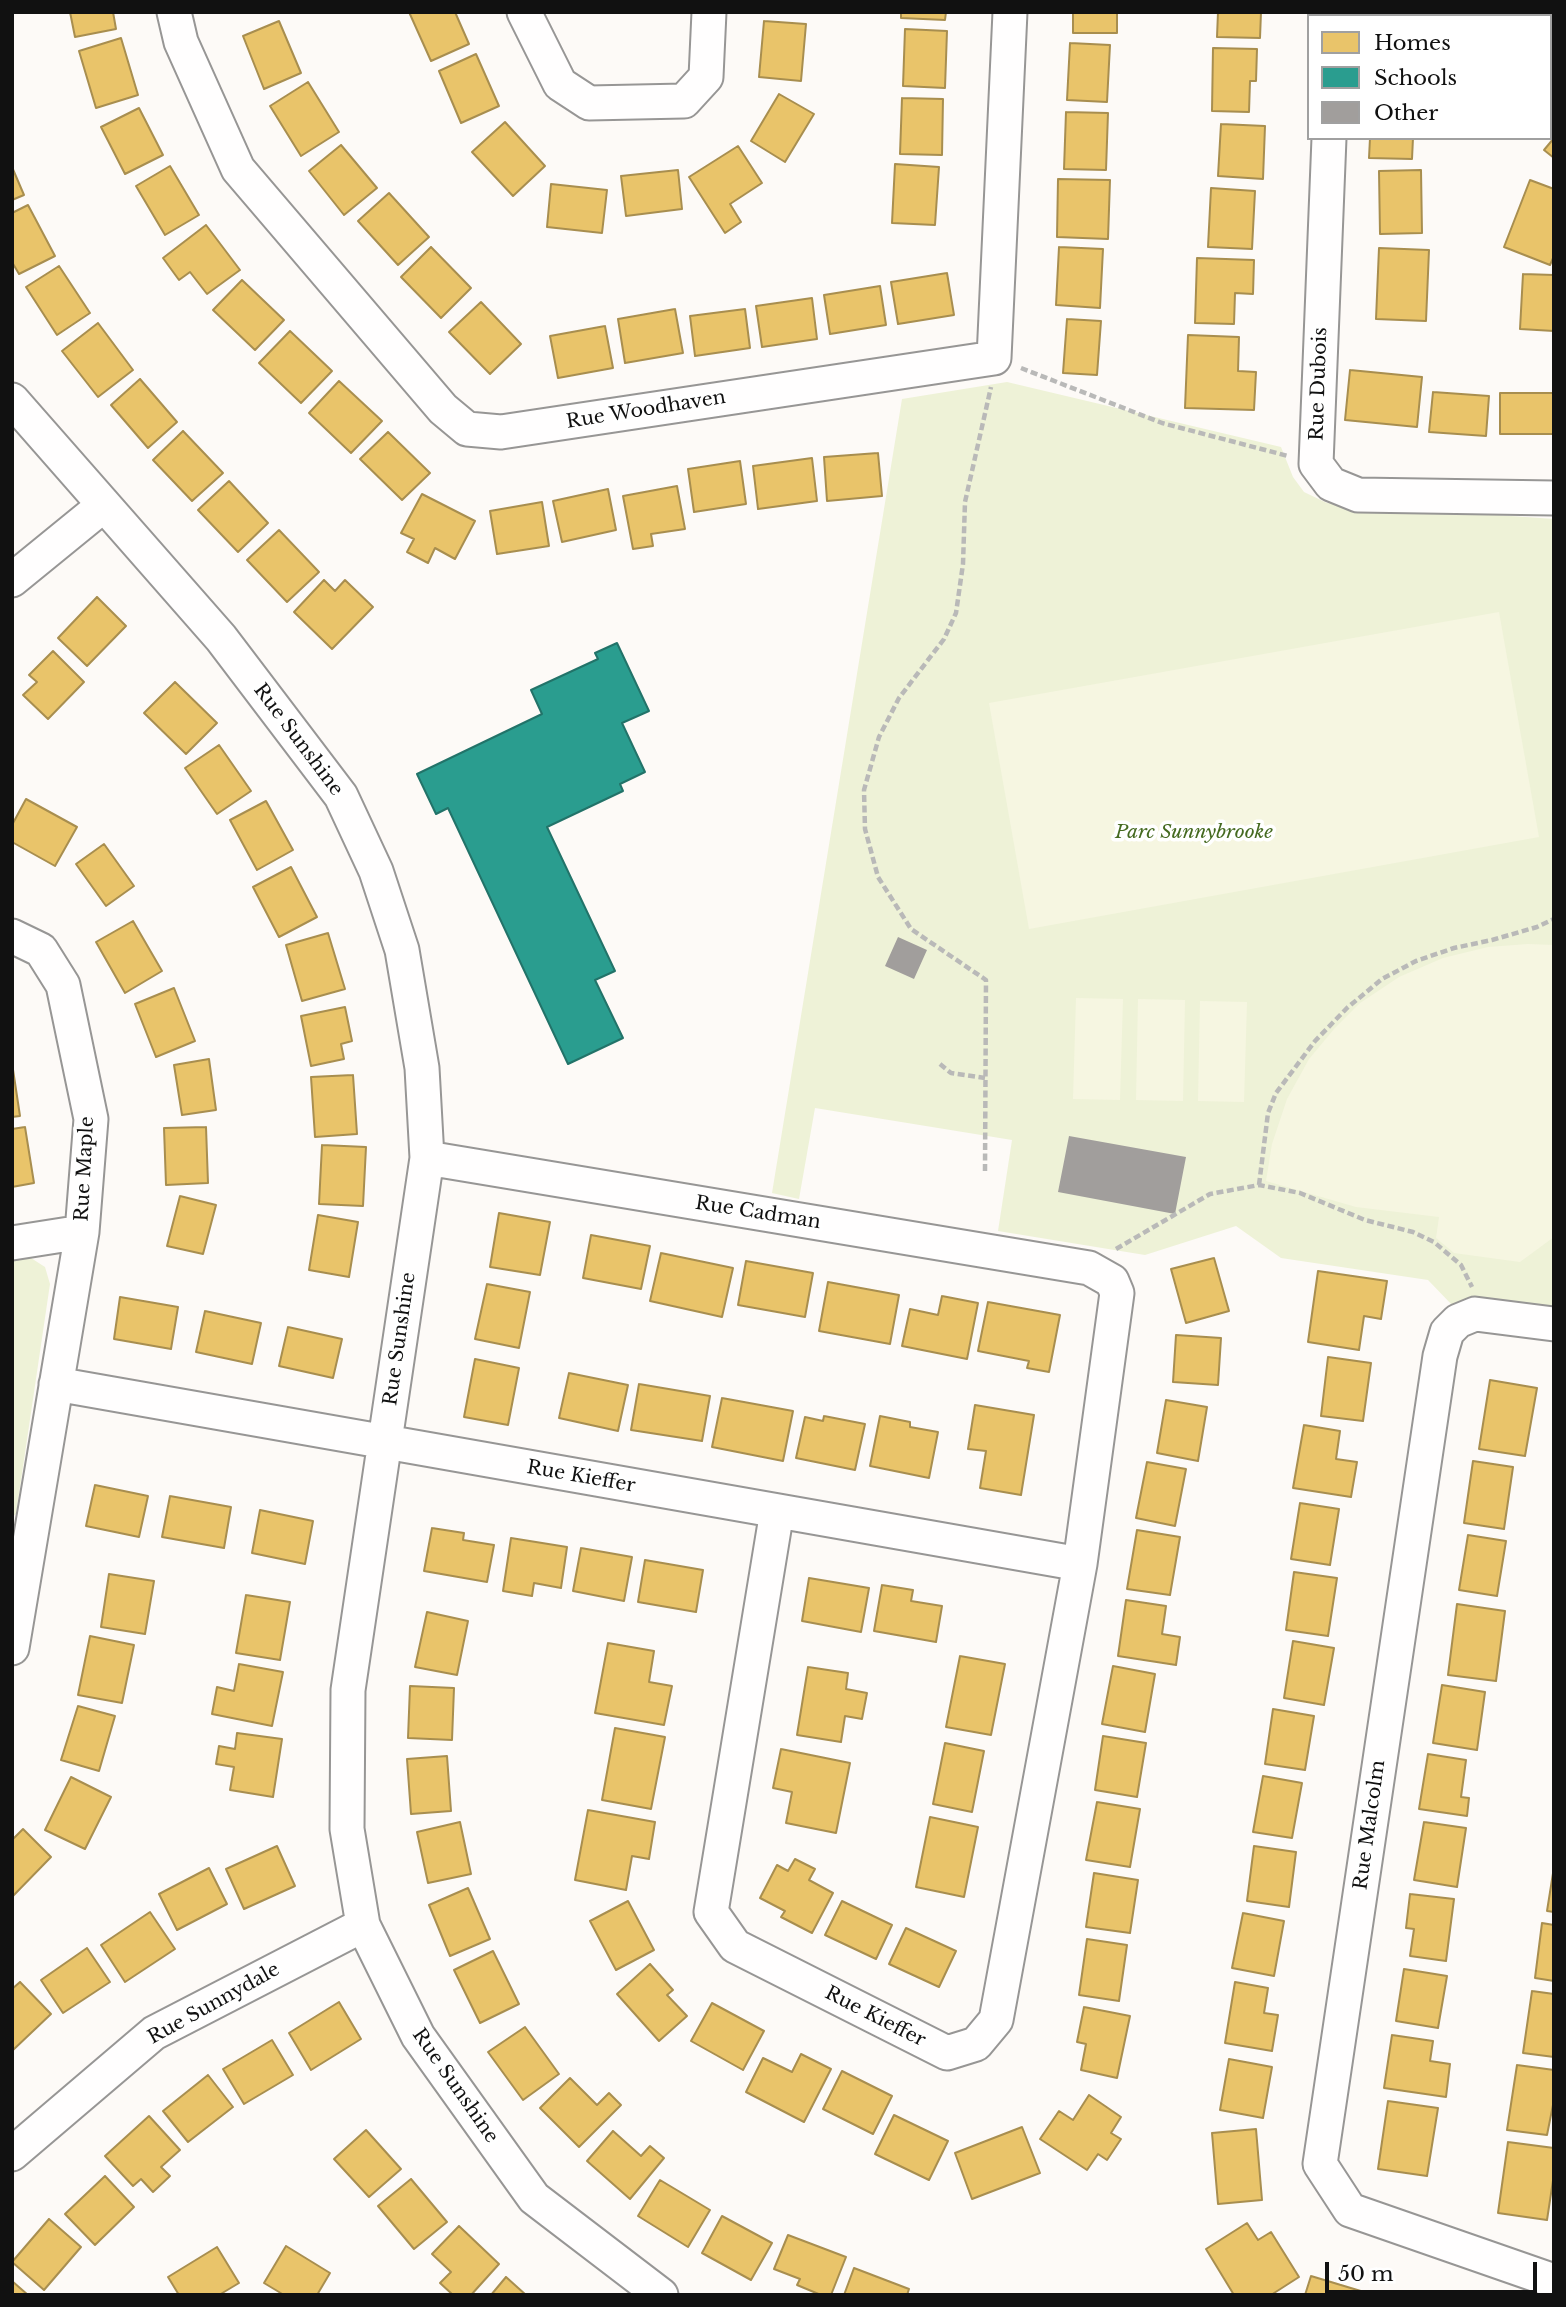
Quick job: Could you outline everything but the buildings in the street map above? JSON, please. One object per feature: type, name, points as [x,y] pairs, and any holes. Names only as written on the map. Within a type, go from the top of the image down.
[{"type":"street","name":"Rue Woodhaven","points":[[174,12],[181,42],[238,169],[443,409],[467,429],[502,432],[995,358]]},
{"type":"street","points":[[524,12],[560,84],[589,103],[684,101],[706,76],[709,12]]},
{"type":"street","points":[[995,358],[1010,12]]},
{"type":"street","name":"Rue Dubois","points":[[1329,140],[1316,464],[1331,484],[1359,495],[1554,498]]},
{"type":"street","name":"Rue Sunshine","points":[[12,400],[221,638],[341,796],[376,871],[402,950],[422,1068],[427,1158],[348,1690],[347,1829],[363,1924],[418,2036],[534,2198],[661,2295]]},
{"type":"street","points":[[12,580],[104,505]]},
{"type":"street","name":"Rue Maple","points":[[12,936],[41,950],[63,985],[91,1119],[82,1232],[57,1384],[20,1555],[12,1648]]},
{"type":"street","name":"Rue Cadman","points":[[427,1158],[1089,1268]]},
{"type":"street","points":[[12,1243],[82,1232]]},
{"type":"street","name":"Rue Kieffer","points":[[778,1511],[711,1912],[735,1947],[947,2053],[976,2044],[996,2020],[1080,1564],[1118,1293],[1112,1281],[1089,1268]]},
{"type":"street","points":[[1475,1314],[1554,1324]]},
{"type":"street","name":"Rue Malcolm","points":[[1475,1314],[1458,1321],[1447,1332],[1440,1356],[1320,2164],[1350,2210],[1554,2281]]},
{"type":"street","points":[[57,1384],[385,1442]]},
{"type":"street","name":"Rue Kieffer","points":[[385,1442],[1080,1564]]},
{"type":"street","name":"Rue Sunnydale","points":[[12,2154],[154,2033],[363,1924]]},
{"type":"path","points":[[985,1171],[986,980],[911,929],[878,877],[865,829],[864,790],[879,737],[899,698],[944,639],[956,613],[963,564],[965,502],[991,394],[995,358],[1162,423],[1316,464]]},
{"type":"path","points":[[1259,1185],[1268,1113],[1276,1093],[1315,1041],[1347,1008],[1382,979],[1416,961],[1454,948],[1537,927],[1554,919]]},
{"type":"path","points":[[940,1064],[951,1073],[985,1079]]},
{"type":"path","points":[[1089,1268],[1128,1240],[1210,1194],[1259,1185],[1300,1193],[1365,1220],[1413,1232],[1434,1242],[1461,1265],[1472,1284],[1475,1314]]},
{"type":"green space","name":"Parc Sunnybrooke","points":[[1007,382],[1281,447],[1293,477],[1304,492],[1327,503],[1554,519],[1554,1310],[1494,1299],[1478,1299],[1453,1306],[1428,1280],[1281,1258],[1236,1226],[1145,1255],[998,1231],[1012,1140],[815,1108],[799,1199],[772,1193],[902,399]]},
{"type":"green space","points":[[1499,612],[1539,837],[1029,929],[989,703]]},
{"type":"green space","points":[[1554,945],[1554,1237],[1520,1262],[1454,1253],[1436,1238],[1439,1217],[1356,1207],[1266,1181],[1272,1144],[1287,1099],[1309,1059],[1360,1003],[1399,977],[1443,958],[1488,947]]},
{"type":"green space","points":[[1076,998],[1123,999],[1120,1100],[1073,1099]]},
{"type":"green space","points":[[1138,999],[1185,1000],[1183,1101],[1136,1100]]},
{"type":"green space","points":[[1200,1001],[1247,1002],[1244,1102],[1198,1101]]},
{"type":"green space","points":[[31,1258],[45,1267],[50,1284],[16,1514],[12,1517],[12,1261]]}]
